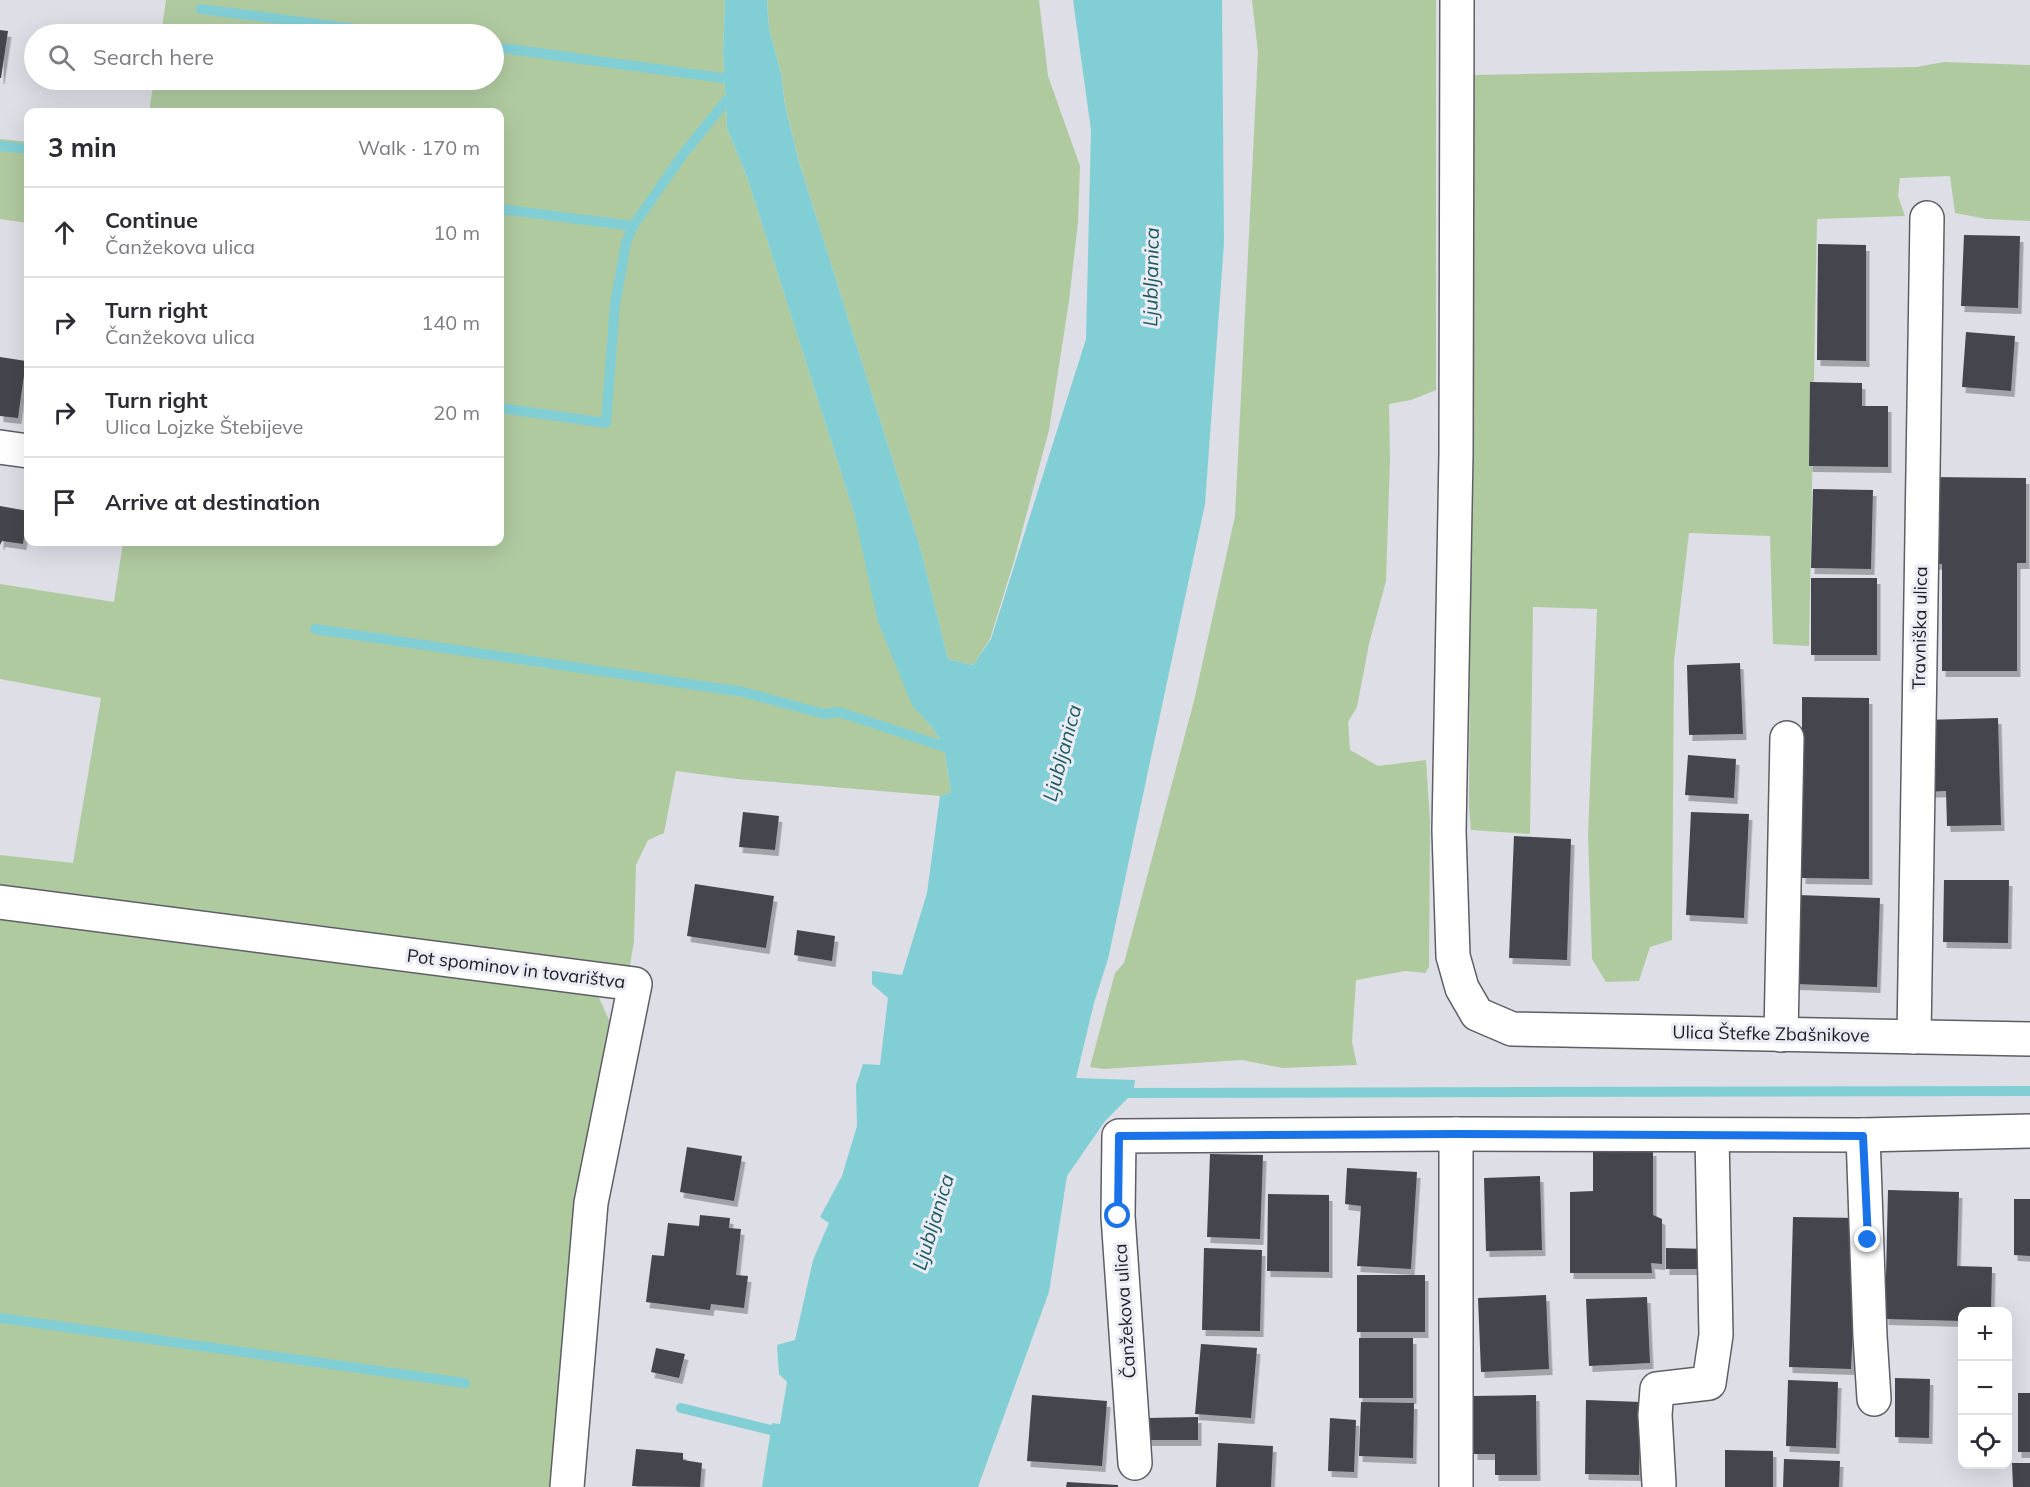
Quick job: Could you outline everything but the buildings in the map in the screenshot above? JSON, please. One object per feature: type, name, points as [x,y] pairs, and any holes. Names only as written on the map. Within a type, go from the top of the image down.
[{"type":"street","name":"Ulica Štefke Zbašnikove","points":[[1457,0],[1456,454],[1449,831],[1453,956],[1462,988],[1477,1014],[1512,1029],[2030,1038]]},
{"type":"street","name":"Travniška ulica","points":[[1914,1037],[1927,218]]},
{"type":"street","points":[[0,447],[24,450]]},
{"type":"street","points":[[1781,1035],[1787,738]]},
{"type":"street","name":"Pot spominov in tovarištva","points":[[0,902],[635,984],[591,1203],[567,1487]]},
{"type":"street","name":"Čanžekova ulica","points":[[1135,1463],[1118,1216],[1119,1136],[1456,1134],[1863,1136],[2030,1131]]},
{"type":"street","points":[[1456,1134],[1456,1487]]},
{"type":"street","points":[[1659,1484],[1655,1415],[1657,1389],[1709,1383],[1716,1335],[1712,1136]]},
{"type":"street","points":[[1863,1136],[1874,1399]]},
{"type":"green space","points":[[166,0],[725,0],[723,51],[727,128],[747,177],[912,704],[932,727],[944,747],[951,793],[940,796],[737,779],[676,771],[664,833],[648,840],[636,865],[634,941],[629,972],[0,891],[0,855],[73,863],[101,698],[0,679],[0,584],[114,602],[122,546],[504,546],[504,108],[150,108],[152,90],[504,90],[504,24],[162,24]]},
{"type":"green space","points":[[767,0],[1039,0],[1048,76],[1080,166],[1078,222],[1069,301],[1049,430],[1014,561],[990,639],[973,665],[948,659],[920,547],[799,162],[785,105],[781,73],[769,28]]},
{"type":"green space","points":[[1252,0],[1436,0],[1436,390],[1411,400],[1389,404],[1390,459],[1386,581],[1369,644],[1357,707],[1348,722],[1350,750],[1378,766],[1426,760],[1430,822],[1429,967],[1425,973],[1405,971],[1356,980],[1352,1042],[1357,1065],[1282,1068],[1242,1060],[1103,1069],[1090,1067],[1115,973],[1124,963],[1194,701],[1235,516],[1258,52]]},
{"type":"green space","points":[[1944,62],[2030,65],[2030,221],[1987,219],[1955,213],[1950,176],[1900,178],[1898,196],[1905,216],[1817,219],[1809,646],[1773,644],[1770,536],[1689,533],[1674,661],[1672,940],[1650,947],[1639,981],[1606,982],[1592,959],[1588,835],[1597,609],[1533,607],[1530,834],[1471,830],[1469,805],[1473,75],[1916,67]]},
{"type":"green space","points":[[0,139],[24,142],[24,222],[0,219]]},
{"type":"green space","points":[[0,914],[596,991],[614,1031],[555,1487],[0,1487]]},
{"type":"water","name":"Ljubljanica","points":[[725,0],[767,0],[769,28],[781,73],[785,105],[799,162],[920,547],[948,659],[973,665],[991,639],[1086,339],[1091,130],[1073,0],[1222,0],[1224,243],[1205,504],[1108,959],[1094,1003],[1076,1078],[1135,1080],[1133,1093],[1105,1121],[1067,1176],[1049,1292],[978,1487],[762,1487],[772,1423],[780,1424],[787,1382],[779,1374],[777,1345],[795,1340],[813,1260],[829,1223],[820,1217],[842,1176],[857,1126],[856,1085],[863,1064],[880,1065],[888,998],[872,984],[872,971],[902,975],[927,893],[940,796],[951,793],[944,747],[932,727],[912,705],[878,622],[854,513],[747,177],[727,128],[723,51]]},
{"type":"waterway","points":[[201,9],[318,24]]},
{"type":"waterway","points":[[504,48],[737,80]]},
{"type":"waterway","points":[[504,409],[606,423],[615,304],[626,243],[633,226],[684,153],[726,101],[740,98]]},
{"type":"waterway","points":[[0,146],[24,149]]},
{"type":"waterway","points":[[504,210],[633,226]]},
{"type":"waterway","points":[[315,629],[743,692],[824,714],[839,712],[957,751]]},
{"type":"waterway","points":[[1121,1093],[2030,1091]]},
{"type":"waterway","points":[[0,1318],[465,1383]]},
{"type":"waterway","points":[[681,1408],[771,1430],[782,1435]]},
{"type":"route","points":[[1118,1216],[1119,1136],[1456,1134],[1863,1136],[1868,1240]]}]
